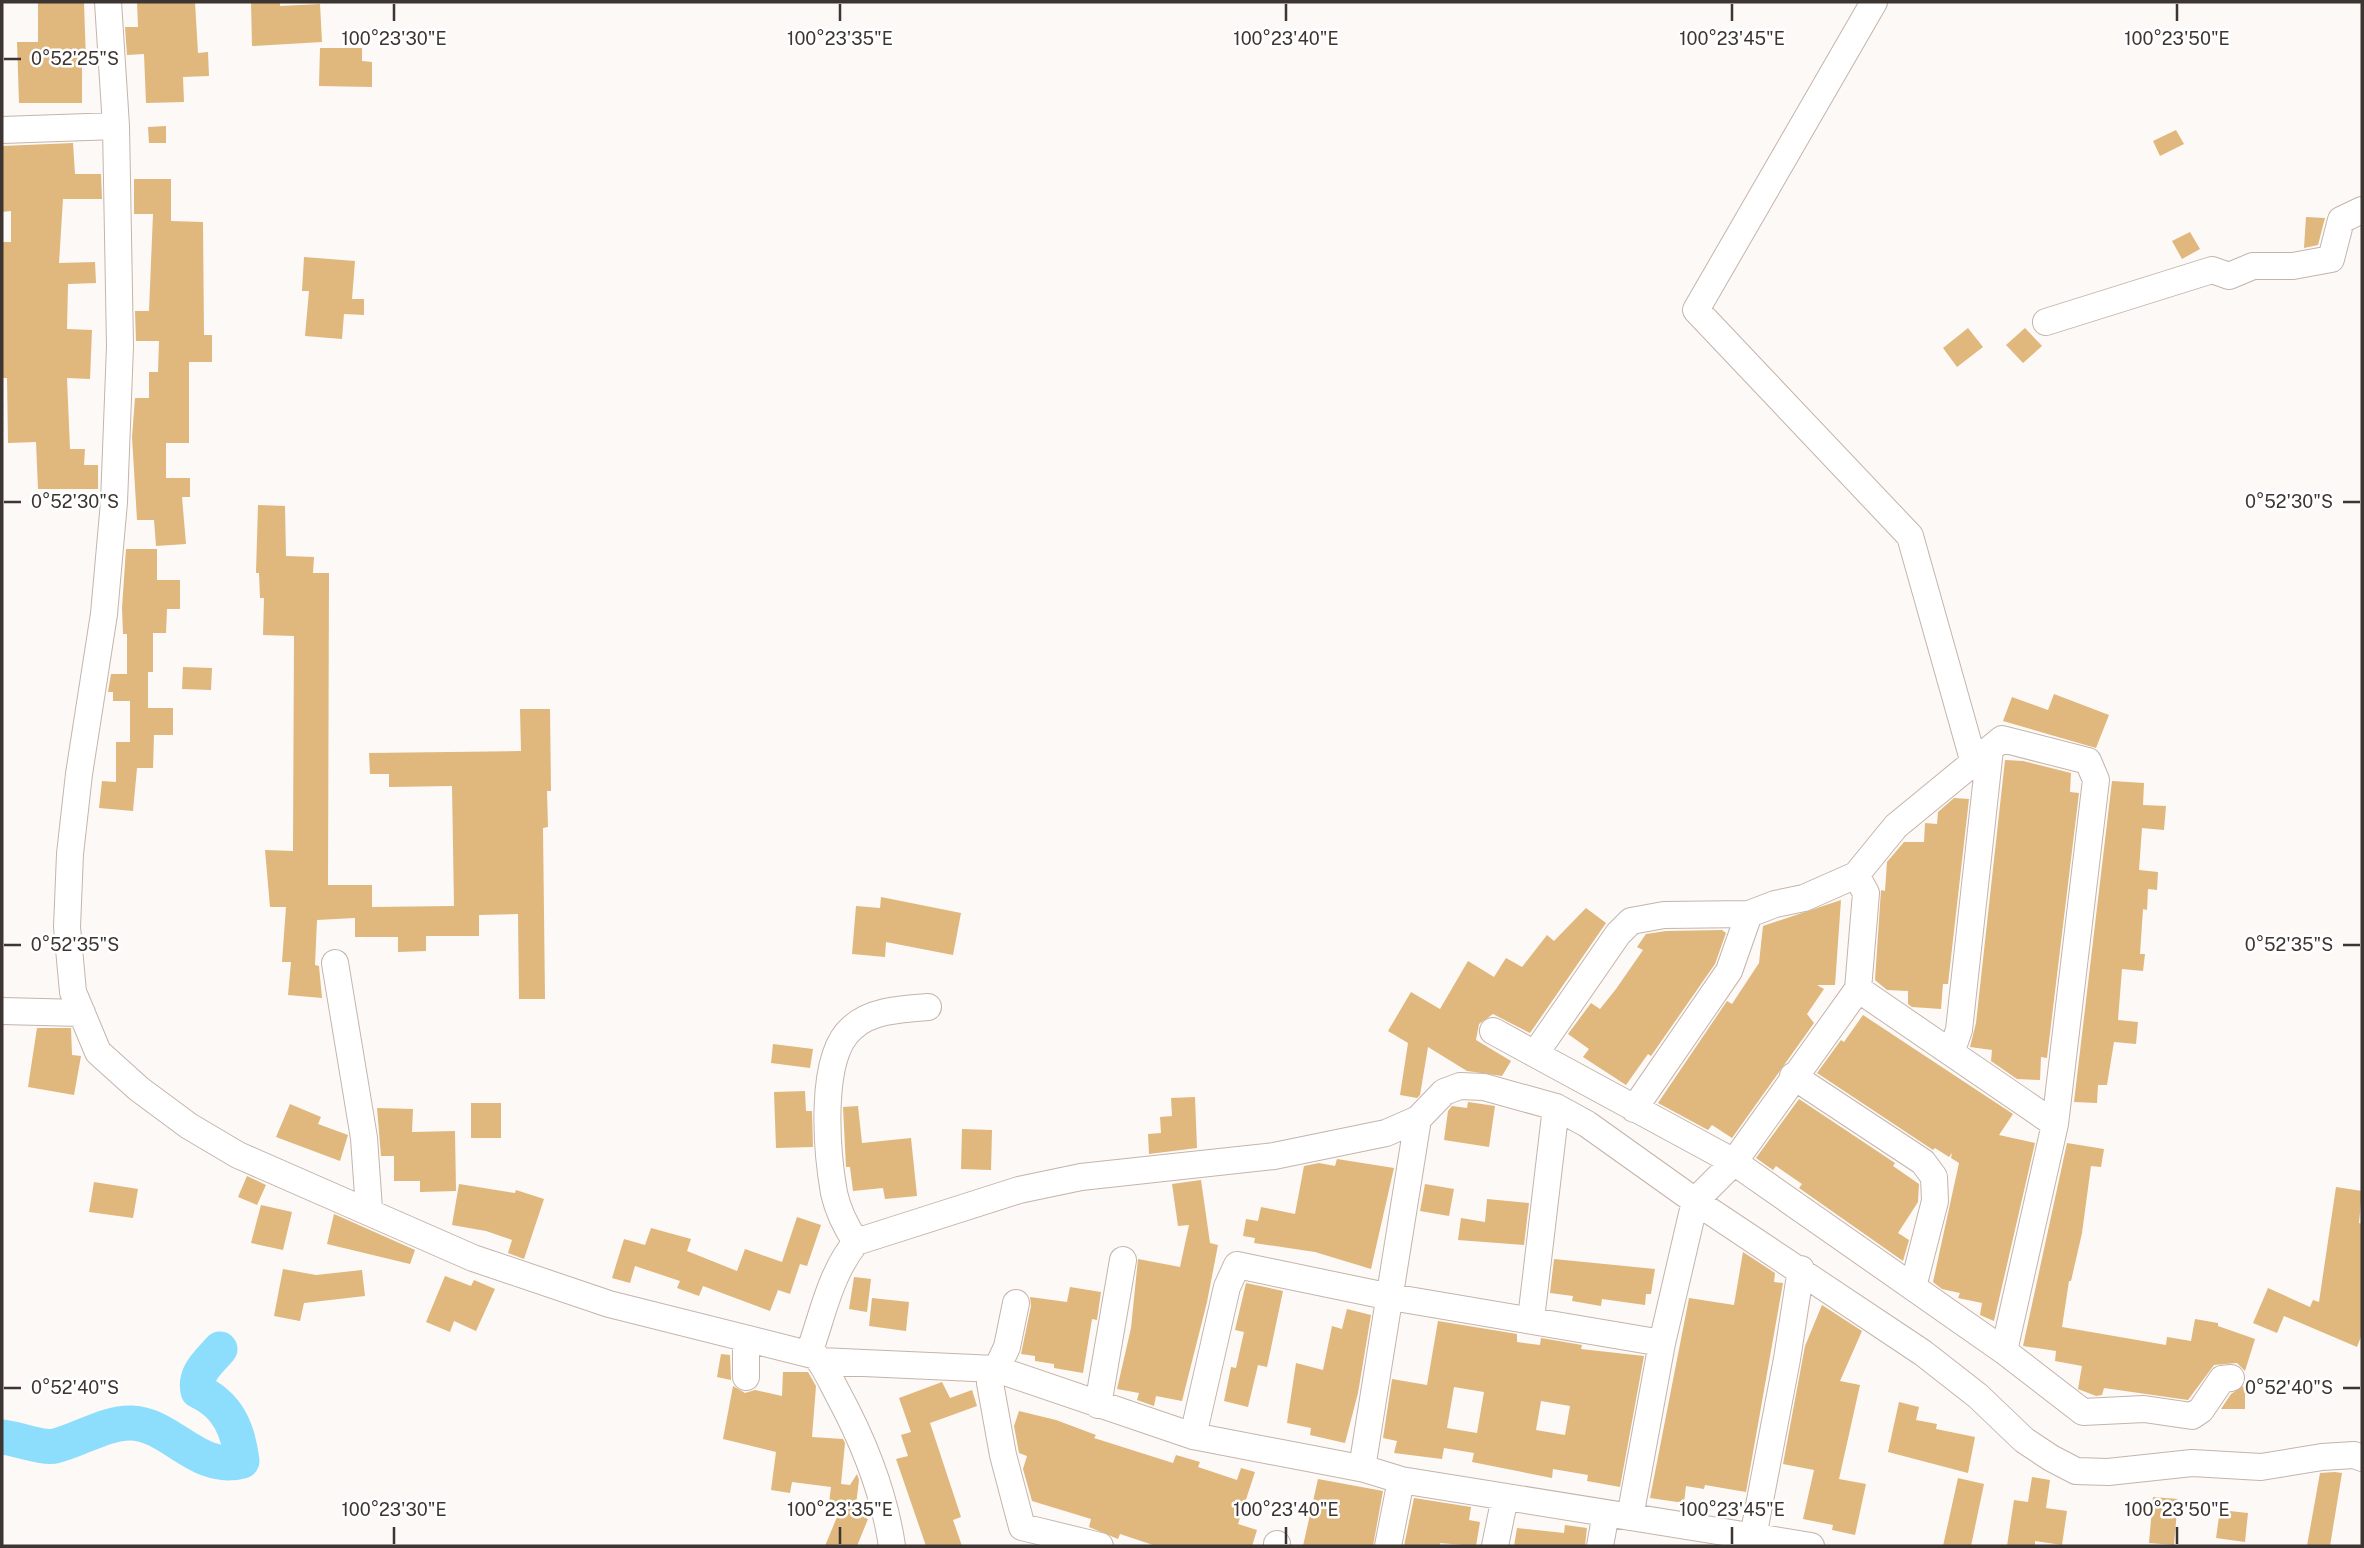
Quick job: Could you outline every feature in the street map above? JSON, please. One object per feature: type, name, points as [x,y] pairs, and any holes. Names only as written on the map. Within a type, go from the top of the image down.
[{"type":"street","points":[[108,2],[116,126],[120,346],[114,502],[104,614],[76,800],[67,927],[73,992],[98,1052],[139,1089],[189,1126],[238,1154],[369,1209],[473,1258],[609,1304],[815,1357],[996,1369],[1193,1436],[1364,1469],[1401,1480],[1618,1515],[1713,1539],[1753,1538],[1811,1546]]},
{"type":"street","points":[[1874,2],[1696,310],[1910,536],[1982,756],[1961,1016],[1952,1050]]},
{"type":"street","points":[[2,130],[116,126]]},
{"type":"street","points":[[2046,322],[2213,270],[2228,276],[2253,266],[2293,266],[2331,259],[2341,220],[2362,210]]},
{"type":"street","points":[[1535,1054],[1618,934],[1631,921],[1664,915],[1749,915],[1775,904],[1804,898],[1856,875],[1896,827],[2002,739],[2088,761],[2096,780],[2055,1124],[2004,1351]]},
{"type":"street","points":[[1600,1546],[1618,1515],[1662,1343],[1716,1181],[1857,989],[1866,893],[1856,875]]},
{"type":"street","points":[[1634,1109],[1728,971],[1749,915]]},
{"type":"street","points":[[335,963],[364,1138],[369,1209]]},
{"type":"street","points":[[1857,989],[1952,1050],[2055,1124]]},
{"type":"street","points":[[856,1242],[845,1224],[835,1195],[830,1154],[828,1124],[834,1055],[853,1026],[894,1010],[928,1007]]},
{"type":"street","points":[[2,1011],[82,1013]]},
{"type":"street","points":[[1493,1031],[1634,1109],[1716,1181],[1801,1269],[1923,1353],[1978,1396],[2024,1440],[2076,1471],[2108,1472],[2192,1463],[2261,1467],[2322,1457],[2354,1455],[2362,1458]]},
{"type":"street","points":[[1793,1076],[1923,1162],[1934,1177],[1935,1201],[1913,1287]]},
{"type":"street","points":[[892,1546],[887,1514],[873,1470],[852,1421],[815,1357],[832,1280],[841,1260],[856,1242],[1019,1190],[1081,1177],[1274,1156],[1386,1133],[1419,1119],[1444,1092],[1460,1086],[1484,1087],[1556,1107],[1587,1124],[1716,1181],[1913,1287],[2084,1412],[2144,1409],[2192,1416],[2201,1410],[2222,1379],[2231,1378]]},
{"type":"street","points":[[1531,1319],[1556,1107]]},
{"type":"street","points":[[1364,1469],[1419,1119]]},
{"type":"street","points":[[1098,1405],[1123,1260]]},
{"type":"street","points":[[1193,1436],[1234,1266],[1240,1264],[1391,1297],[1662,1343]]},
{"type":"street","points":[[1753,1538],[1801,1269]]},
{"type":"street","points":[[1016,1303],[1007,1347],[990,1384],[1022,1537],[1100,1546]]},
{"type":"street","points":[[746,1340],[746,1377]]},
{"type":"street","points":[[1388,1546],[1401,1480]]},
{"type":"street","points":[[1495,1546],[1505,1497]]},
{"type":"building","points":[[38,2],[84,2],[86,62],[82,62],[82,103],[19,103],[17,42],[38,42]]},
{"type":"building","points":[[137,2],[195,2],[198,53],[208,52],[209,76],[183,77],[184,102],[146,103],[144,54],[127,55],[125,27],[138,27]]},
{"type":"building","points":[[251,2],[280,2],[280,6],[320,4],[322,42],[252,46]]},
{"type":"building","points":[[320,48],[362,48],[362,61],[372,62],[372,87],[319,86]]},
{"type":"building","points":[[166,126],[166,143],[149,143],[148,127]]},
{"type":"building","points":[[2176,130],[2184,144],[2160,156],[2153,141]]},
{"type":"building","points":[[73,143],[75,174],[101,174],[102,199],[63,199],[59,263],[95,262],[96,283],[68,284],[67,329],[92,330],[90,379],[67,378],[70,449],[85,449],[84,465],[98,465],[98,489],[38,489],[36,442],[8,443],[7,378],[2,378],[2,242],[11,242],[11,211],[2,212],[2,146]]},
{"type":"building","points":[[134,179],[171,179],[171,221],[203,222],[204,335],[212,335],[212,362],[189,362],[189,443],[166,443],[166,478],[190,478],[190,497],[182,497],[186,544],[156,546],[154,520],[137,520],[132,437],[135,398],[149,398],[149,372],[158,372],[159,341],[136,341],[135,311],[149,311],[153,214],[134,214]]},
{"type":"building","points":[[2306,217],[2325,218],[2318,245],[2304,248]]},
{"type":"building","points":[[2190,232],[2200,249],[2182,259],[2172,241]]},
{"type":"building","points":[[304,257],[355,261],[352,299],[364,299],[364,315],[344,314],[342,339],[305,336],[309,291],[302,291]]},
{"type":"building","points":[[1968,328],[1983,347],[1957,367],[1943,348]]},
{"type":"building","points":[[2025,328],[2042,346],[2023,363],[2006,345]]},
{"type":"building","points":[[258,505],[285,506],[286,556],[314,557],[313,573],[329,573],[328,885],[372,885],[372,907],[454,906],[452,786],[389,787],[389,774],[370,774],[369,753],[521,751],[520,709],[550,709],[551,791],[547,791],[548,827],[543,828],[545,999],[519,999],[518,914],[479,915],[479,936],[426,936],[426,951],[398,952],[398,937],[355,937],[355,918],[317,920],[315,965],[319,966],[322,998],[288,995],[291,962],[282,962],[286,907],[270,907],[265,850],[293,851],[294,636],[263,635],[264,598],[260,598],[259,573],[256,573]]},
{"type":"building","points":[[126,549],[157,549],[157,580],[180,580],[180,609],[167,609],[166,633],[153,633],[153,672],[148,672],[148,708],[173,708],[173,735],[154,735],[153,768],[137,768],[133,811],[99,808],[102,781],[116,782],[116,742],[130,742],[130,701],[113,701],[113,692],[108,692],[111,674],[127,674],[127,634],[123,634],[122,608]]},
{"type":"building","points":[[183,667],[212,668],[211,690],[182,689]]},
{"type":"building","points":[[2054,694],[2109,715],[2096,748],[2003,721],[2012,697],[2048,710]]},
{"type":"building","points":[[2005,760],[2023,761],[2071,773],[2070,792],[2079,793],[2047,1058],[2041,1057],[2040,1080],[2017,1079],[1991,1061],[1992,1050],[1970,1047],[1976,1023]]},
{"type":"building","points":[[2112,781],[2144,783],[2143,805],[2166,806],[2164,830],[2142,828],[2139,870],[2158,872],[2157,890],[2148,889],[2147,910],[2143,909],[2140,954],[2145,954],[2143,971],[2122,969],[2118,1020],[2138,1022],[2136,1044],[2114,1042],[2107,1085],[2098,1085],[2097,1103],[2074,1102]]},
{"type":"building","points":[[1954,798],[1969,799],[1948,984],[1943,984],[1941,1009],[1912,1007],[1908,1004],[1908,991],[1887,990],[1875,980],[1881,890],[1885,891],[1887,862],[1904,842],[1924,842],[1925,823],[1937,824],[1938,812]]},
{"type":"building","points":[[881,897],[961,913],[953,955],[886,942],[885,957],[852,954],[856,906],[880,908]]},
{"type":"building","points":[[1841,900],[1835,985],[1817,985],[1824,989],[1807,1014],[1814,1023],[1732,1138],[1712,1125],[1708,1130],[1658,1103],[1727,1001],[1732,1004],[1759,963],[1763,926]]},
{"type":"building","points":[[1586,908],[1606,923],[1530,1033],[1493,1014],[1479,1024],[1476,1040],[1511,1061],[1502,1076],[1467,1071],[1428,1047],[1420,1095],[1417,1098],[1400,1095],[1408,1043],[1388,1031],[1411,992],[1440,1009],[1468,961],[1494,977],[1506,958],[1522,967],[1547,935],[1554,941]]},
{"type":"building","points":[[1722,930],[1726,933],[1715,964],[1651,1056],[1648,1054],[1626,1085],[1583,1057],[1589,1049],[1568,1034],[1591,1003],[1600,1009],[1616,989],[1643,950],[1637,947],[1646,934]]},
{"type":"building","points":[[1863,1015],[2013,1114],[1999,1135],[2035,1143],[1994,1321],[1980,1315],[1982,1303],[1958,1298],[1960,1293],[1942,1289],[1933,1282],[1959,1163],[1951,1158],[1952,1153],[1949,1157],[1935,1148],[1933,1150],[1817,1073]]},
{"type":"building","points":[[37,1028],[71,1028],[72,1055],[81,1056],[74,1095],[28,1087]]},
{"type":"building","points":[[773,1044],[813,1049],[810,1068],[771,1063]]},
{"type":"building","points":[[805,1091],[806,1111],[812,1111],[813,1147],[776,1148],[774,1092]]},
{"type":"building","points":[[1195,1097],[1197,1148],[1149,1154],[1148,1134],[1161,1133],[1160,1117],[1172,1116],[1171,1098]]},
{"type":"building","points":[[1799,1099],[1895,1163],[1893,1166],[1919,1184],[1918,1202],[1898,1233],[1909,1240],[1903,1261],[1799,1188],[1802,1184],[1776,1166],[1773,1170],[1756,1158]]},
{"type":"building","points":[[1468,1102],[1495,1106],[1489,1147],[1444,1140],[1448,1111],[1452,1106],[1467,1108]]},
{"type":"building","points":[[471,1103],[501,1103],[501,1138],[471,1138]]},
{"type":"building","points":[[290,1104],[321,1117],[318,1124],[348,1135],[340,1161],[276,1137]]},
{"type":"building","points":[[858,1106],[862,1143],[911,1138],[917,1196],[885,1199],[883,1188],[853,1191],[850,1167],[846,1167],[843,1107]]},
{"type":"building","points":[[377,1108],[413,1109],[412,1132],[455,1131],[456,1191],[420,1192],[420,1181],[394,1181],[394,1156],[381,1156]]},
{"type":"building","points":[[962,1129],[992,1130],[991,1170],[961,1169]]},
{"type":"building","points":[[2067,1143],[2104,1149],[2101,1167],[2091,1166],[2082,1233],[2069,1281],[2062,1327],[2166,1345],[2167,1337],[2191,1341],[2195,1319],[2218,1323],[2218,1326],[2255,1339],[2245,1371],[2237,1363],[2214,1365],[2188,1400],[2104,1388],[2102,1395],[2096,1396],[2078,1389],[2082,1366],[2055,1361],[2056,1351],[2023,1346]]},
{"type":"building","points":[[1337,1159],[1394,1168],[1371,1269],[1315,1252],[1254,1243],[1255,1238],[1243,1236],[1246,1219],[1258,1221],[1261,1207],[1295,1214],[1304,1166],[1319,1163],[1335,1166]]},
{"type":"building","points":[[247,1176],[266,1185],[257,1205],[238,1197]]},
{"type":"building","points":[[1201,1180],[1210,1243],[1218,1245],[1207,1302],[1182,1401],[1156,1396],[1154,1406],[1137,1400],[1139,1393],[1117,1389],[1131,1328],[1138,1259],[1180,1267],[1189,1225],[1178,1226],[1172,1184]]},
{"type":"building","points":[[94,1182],[138,1189],[133,1218],[89,1212]]},
{"type":"building","points":[[459,1184],[515,1193],[516,1190],[544,1199],[524,1259],[508,1253],[512,1240],[486,1231],[452,1225]]},
{"type":"building","points":[[1425,1184],[1454,1189],[1449,1216],[1420,1211]]},
{"type":"building","points":[[2336,1187],[2362,1191],[2359,1223],[2362,1224],[2362,1334],[2357,1347],[2284,1316],[2277,1333],[2253,1323],[2268,1288],[2310,1307],[2313,1300],[2319,1302]]},
{"type":"building","points":[[1487,1199],[1529,1203],[1524,1245],[1458,1240],[1461,1218],[1485,1222]]},
{"type":"building","points":[[261,1205],[292,1212],[283,1250],[251,1243]]},
{"type":"building","points":[[334,1214],[415,1250],[410,1264],[327,1244]]},
{"type":"building","points":[[797,1217],[821,1225],[807,1266],[800,1264],[790,1294],[778,1290],[770,1311],[703,1286],[699,1296],[677,1288],[680,1281],[635,1266],[630,1283],[612,1278],[624,1239],[645,1245],[651,1228],[691,1239],[687,1251],[737,1271],[745,1249],[782,1262]]},
{"type":"building","points":[[1743,1252],[1775,1273],[1774,1282],[1783,1283],[1746,1492],[1705,1485],[1704,1489],[1686,1486],[1684,1503],[1650,1498],[1689,1298],[1734,1305]]},
{"type":"building","points":[[1554,1259],[1655,1269],[1651,1294],[1646,1294],[1645,1305],[1602,1299],[1601,1306],[1572,1301],[1573,1296],[1550,1293]]},
{"type":"building","points":[[283,1269],[316,1275],[362,1270],[365,1296],[304,1303],[300,1321],[274,1316]]},
{"type":"building","points":[[445,1276],[471,1286],[474,1280],[495,1289],[476,1331],[454,1321],[450,1332],[426,1322]]},
{"type":"building","points":[[854,1277],[871,1279],[867,1312],[849,1309]]},
{"type":"building","points":[[1246,1283],[1283,1291],[1267,1367],[1258,1365],[1248,1407],[1224,1401],[1231,1367],[1236,1368],[1244,1332],[1235,1330]]},
{"type":"building","points":[[1070,1287],[1101,1292],[1097,1320],[1092,1319],[1083,1373],[1054,1368],[1054,1364],[1035,1361],[1035,1356],[1021,1354],[1031,1306],[1030,1297],[1067,1302]]},
{"type":"building","points":[[872,1298],[909,1302],[906,1331],[869,1326]]},
{"type":"building","points":[[1822,1305],[1862,1331],[1840,1381],[1860,1385],[1839,1479],[1866,1484],[1855,1535],[1832,1530],[1833,1525],[1803,1519],[1814,1470],[1783,1464],[1805,1346]]},
{"type":"building","points":[[1347,1309],[1371,1315],[1358,1393],[1345,1443],[1310,1435],[1311,1428],[1287,1423],[1296,1363],[1323,1370],[1332,1326],[1342,1329]]},
{"type":"building","points":[[1438,1321],[1517,1334],[1517,1342],[1540,1345],[1541,1338],[1582,1345],[1581,1349],[1644,1356],[1620,1487],[1587,1481],[1588,1475],[1553,1469],[1552,1478],[1472,1462],[1474,1453],[1444,1448],[1442,1459],[1394,1453],[1397,1441],[1383,1438],[1392,1379],[1427,1385]],"holes":[[[1454,1387],[1484,1392],[1477,1433],[1447,1428]],[[1541,1401],[1570,1406],[1565,1435],[1536,1430]]]},
{"type":"building","points":[[721,1354],[730,1355],[731,1380],[717,1377]]},
{"type":"building","points":[[783,1372],[808,1372],[816,1386],[812,1437],[843,1439],[845,1443],[841,1484],[850,1485],[857,1474],[859,1480],[855,1513],[868,1519],[857,1546],[825,1546],[842,1505],[829,1503],[831,1487],[792,1482],[790,1493],[771,1490],[776,1452],[723,1439],[733,1386],[745,1393],[755,1390],[782,1396]]},
{"type":"building","points":[[942,1382],[950,1398],[972,1390],[977,1406],[930,1423],[961,1517],[953,1520],[962,1546],[926,1546],[896,1459],[908,1456],[901,1435],[911,1432],[899,1398]]},
{"type":"building","points":[[2245,1385],[2245,1409],[2221,1409],[2231,1394]]},
{"type":"building","points":[[1899,1402],[1919,1407],[1916,1420],[1937,1424],[1936,1429],[1975,1437],[1968,1473],[1888,1452]]},
{"type":"building","points":[[1019,1411],[1056,1420],[1096,1435],[1094,1438],[1173,1463],[1176,1455],[1200,1462],[1198,1467],[1237,1480],[1241,1468],[1255,1472],[1238,1524],[1257,1530],[1252,1546],[1156,1546],[1120,1534],[1118,1539],[1089,1527],[1091,1519],[1032,1501],[1023,1469],[1027,1456],[1019,1453],[1014,1426]]},
{"type":"building","points":[[2320,1473],[2342,1473],[2330,1546],[2307,1546]]},
{"type":"building","points":[[2032,1477],[2050,1480],[2046,1508],[2067,1511],[2062,1545],[2035,1541],[2035,1546],[2007,1546],[2014,1500],[2028,1502]]},
{"type":"building","points":[[1958,1478],[1984,1484],[1971,1546],[1943,1546]]},
{"type":"building","points":[[1318,1479],[1383,1491],[1373,1546],[1303,1546]]},
{"type":"building","points":[[2153,1497],[2178,1499],[2174,1545],[2149,1543]]},
{"type":"building","points":[[1414,1498],[1471,1507],[1469,1520],[1480,1522],[1476,1546],[1440,1543],[1440,1546],[1404,1546]]},
{"type":"building","points":[[2220,1510],[2248,1513],[2245,1542],[2216,1538]]},
{"type":"building","points":[[1565,1525],[1587,1528],[1585,1546],[1514,1546],[1517,1528],[1564,1533]]},
{"type":"waterway","points":[[2,1437],[55,1446],[113,1425],[132,1423],[160,1431],[198,1455],[212,1460],[226,1463],[242,1461],[238,1439],[230,1419],[217,1403],[198,1391],[200,1373],[220,1349]]}]
